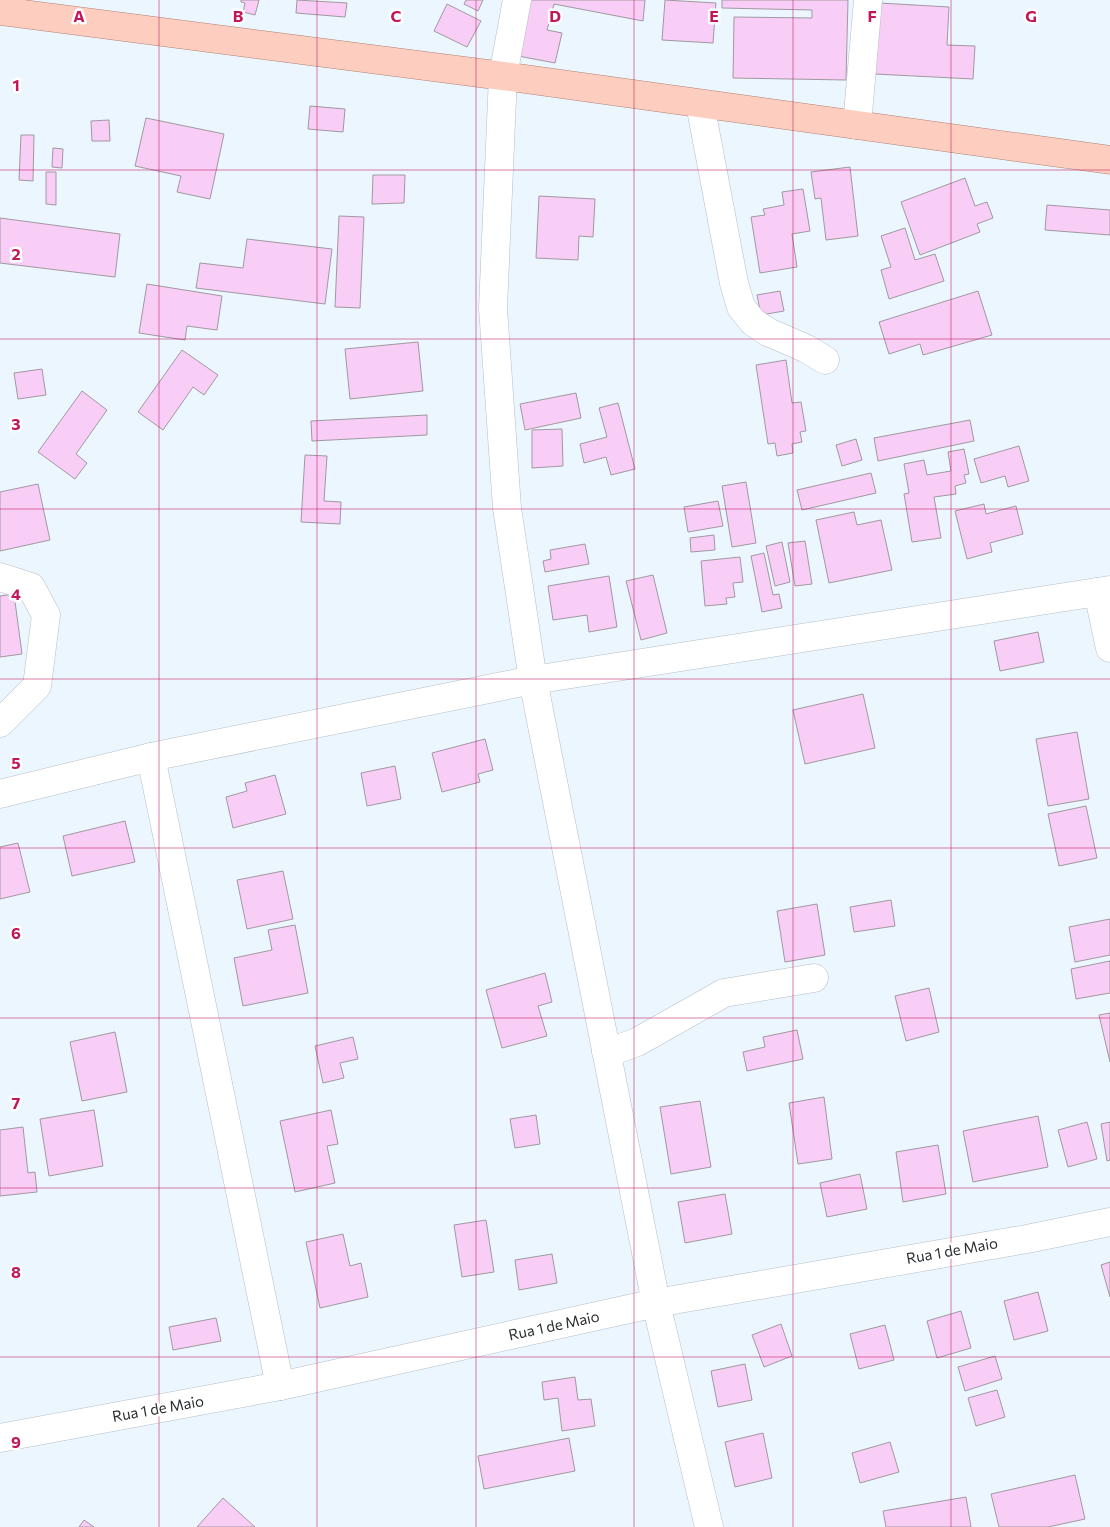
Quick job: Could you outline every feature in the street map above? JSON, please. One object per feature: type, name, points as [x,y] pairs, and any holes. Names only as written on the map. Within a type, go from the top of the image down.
[{"type":"main road","points":[[0,11],[503,76],[1110,160]]},
{"type":"street","points":[[517,0],[503,76],[493,308],[507,508],[533,680],[606,1051],[656,1303],[709,1527]]},
{"type":"street","points":[[857,125],[868,0]]},
{"type":"street","points":[[700,104],[734,283],[741,307],[753,322],[768,332],[807,349],[825,360]]},
{"type":"street","points":[[0,577],[31,587],[46,615],[36,686],[0,722]]},
{"type":"street","points":[[0,794],[151,757],[533,680],[1104,591],[1110,648]]},
{"type":"street","points":[[151,757],[280,1386]]},
{"type":"street","points":[[606,1051],[618,1050],[637,1042],[724,993],[814,978]]},
{"type":"street","name":"Rua 1 de Maio","points":[[0,1438],[280,1386],[656,1303],[1110,1222]]},
{"type":"building","points":[[241,0],[259,0],[255,15],[243,12],[245,3],[241,2]]},
{"type":"building","points":[[297,0],[347,3],[345,17],[296,13]]},
{"type":"building","points":[[466,0],[483,0],[478,11],[464,4]]},
{"type":"building","points":[[528,0],[645,0],[643,21],[554,4],[547,30],[562,33],[555,63],[513,55]]},
{"type":"building","points":[[665,0],[716,3],[713,43],[662,40]]},
{"type":"building","points":[[722,0],[848,0],[846,80],[733,78],[734,17],[812,18],[812,10],[722,8]]},
{"type":"building","points":[[879,3],[949,7],[947,45],[975,46],[973,79],[875,74]]},
{"type":"building","points":[[447,4],[481,21],[467,47],[434,31]]},
{"type":"building","points":[[310,106],[345,109],[343,132],[308,129]]},
{"type":"building","points":[[146,118],[224,134],[210,199],[177,192],[181,176],[135,166]]},
{"type":"building","points":[[109,120],[110,141],[92,141],[91,121]]},
{"type":"building","points":[[21,135],[34,135],[33,181],[19,180]]},
{"type":"building","points":[[53,148],[63,149],[62,168],[52,167]]},
{"type":"building","points":[[850,167],[858,236],[826,240],[821,198],[815,199],[811,172]]},
{"type":"building","points":[[46,172],[56,172],[56,205],[46,204]]},
{"type":"building","points":[[373,175],[405,175],[404,203],[372,204]]},
{"type":"building","points":[[965,178],[975,206],[987,202],[993,218],[977,224],[980,232],[920,255],[901,202]]},
{"type":"building","points":[[803,189],[810,231],[792,234],[797,267],[760,273],[751,217],[765,215],[763,209],[784,205],[782,192]]},
{"type":"building","points":[[539,196],[595,199],[593,237],[579,236],[578,260],[536,258]]},
{"type":"building","points":[[1047,205],[1110,210],[1110,235],[1045,230]]},
{"type":"building","points":[[339,216],[364,217],[360,308],[335,307]]},
{"type":"building","points":[[0,218],[120,234],[115,277],[0,263]]},
{"type":"building","points":[[905,228],[915,260],[935,254],[944,281],[889,299],[881,270],[891,267],[881,236]]},
{"type":"building","points":[[247,239],[332,249],[325,304],[196,288],[200,263],[243,268]]},
{"type":"building","points":[[147,284],[222,296],[217,330],[187,326],[185,340],[139,333]]},
{"type":"building","points":[[780,291],[784,311],[761,315],[757,295]]},
{"type":"building","points":[[978,291],[992,335],[923,355],[920,344],[889,354],[879,322]]},
{"type":"building","points":[[418,342],[423,391],[350,399],[345,349]]},
{"type":"building","points":[[182,350],[218,375],[204,395],[193,387],[163,430],[138,412]]},
{"type":"building","points":[[786,360],[792,403],[801,402],[806,431],[800,432],[802,442],[792,444],[793,453],[777,456],[775,443],[768,444],[756,365]]},
{"type":"building","points":[[42,369],[46,395],[18,399],[14,373]]},
{"type":"building","points":[[82,391],[107,410],[76,454],[87,463],[75,479],[38,452]]},
{"type":"building","points":[[576,393],[581,418],[525,430],[520,404]]},
{"type":"building","points":[[618,403],[635,469],[611,475],[606,457],[584,463],[580,444],[607,437],[599,408]]},
{"type":"building","points":[[427,415],[427,435],[312,441],[311,421]]},
{"type":"building","points":[[970,420],[974,441],[878,461],[874,438]]},
{"type":"building","points":[[562,429],[563,466],[532,468],[532,430]]},
{"type":"building","points":[[856,439],[862,460],[842,466],[836,445]]},
{"type":"building","points":[[1019,446],[1029,481],[1008,487],[1005,476],[981,483],[974,459]]},
{"type":"building","points":[[964,449],[969,474],[964,475],[966,483],[955,486],[956,494],[934,497],[941,538],[912,542],[904,494],[909,493],[904,464],[924,460],[927,475],[951,471],[948,452]]},
{"type":"building","points":[[305,455],[327,456],[324,501],[341,502],[340,524],[301,522]]},
{"type":"building","points":[[871,473],[876,493],[802,510],[797,490]]},
{"type":"building","points":[[746,482],[756,543],[732,547],[722,486]]},
{"type":"building","points":[[38,484],[50,540],[0,551],[0,492]]},
{"type":"building","points":[[718,501],[723,526],[688,532],[684,507]]},
{"type":"building","points":[[984,504],[986,514],[1016,506],[1023,534],[990,543],[992,552],[967,559],[955,511]]},
{"type":"building","points":[[854,512],[857,525],[881,520],[892,570],[829,583],[816,520]]},
{"type":"building","points":[[714,535],[715,550],[691,552],[690,538]]},
{"type":"building","points":[[805,541],[812,584],[795,586],[788,543]]},
{"type":"building","points":[[782,542],[790,582],[775,586],[766,546]]},
{"type":"building","points":[[585,544],[589,564],[545,572],[543,561],[551,559],[550,550]]},
{"type":"building","points":[[764,553],[773,595],[779,594],[782,608],[762,612],[751,556]]},
{"type":"building","points":[[740,557],[743,582],[733,583],[735,597],[726,598],[727,604],[705,606],[701,561]]},
{"type":"building","points":[[653,575],[667,633],[641,640],[626,581]]},
{"type":"building","points":[[609,576],[617,627],[589,632],[587,615],[553,620],[548,586]]},
{"type":"building","points":[[14,594],[22,654],[0,657],[0,596]]},
{"type":"building","points":[[1038,632],[1044,662],[1000,671],[994,641]]},
{"type":"building","points":[[863,694],[875,748],[805,764],[793,710]]},
{"type":"building","points":[[1077,732],[1089,799],[1048,806],[1036,739]]},
{"type":"building","points":[[485,739],[493,770],[478,774],[480,782],[442,792],[432,753]]},
{"type":"building","points":[[395,766],[401,799],[367,806],[361,773]]},
{"type":"building","points":[[275,775],[286,814],[233,828],[226,797],[247,791],[245,783]]},
{"type":"building","points":[[1086,806],[1097,858],[1059,866],[1048,814]]},
{"type":"building","points":[[125,821],[135,862],[72,876],[63,836]]},
{"type":"building","points":[[18,843],[30,892],[0,899],[0,847]]},
{"type":"building","points":[[283,871],[293,919],[247,929],[237,880]]},
{"type":"building","points":[[891,900],[895,926],[854,932],[850,907]]},
{"type":"building","points":[[817,904],[825,955],[785,962],[777,911]]},
{"type":"building","points":[[1110,919],[1110,955],[1075,962],[1069,927]]},
{"type":"building","points":[[295,925],[308,993],[243,1006],[234,958],[272,950],[268,930]]},
{"type":"building","points":[[1110,961],[1110,993],[1076,999],[1071,969]]},
{"type":"building","points":[[545,973],[552,1002],[538,1006],[547,1036],[502,1048],[486,990]]},
{"type":"building","points":[[929,988],[939,1032],[906,1041],[895,996]]},
{"type":"building","points":[[1110,1013],[1110,1062],[1099,1015]]},
{"type":"building","points":[[797,1030],[803,1059],[747,1071],[743,1052],[765,1047],[763,1037]]},
{"type":"building","points":[[115,1032],[127,1092],[82,1101],[70,1042]]},
{"type":"building","points":[[353,1037],[358,1059],[340,1063],[344,1078],[323,1083],[315,1046]]},
{"type":"building","points":[[824,1097],[832,1159],[798,1164],[789,1103]]},
{"type":"building","points":[[700,1101],[711,1167],[671,1174],[660,1107]]},
{"type":"building","points":[[94,1110],[103,1166],[49,1176],[40,1119]]},
{"type":"building","points":[[331,1110],[338,1144],[327,1146],[335,1183],[295,1192],[280,1121]]},
{"type":"building","points":[[536,1115],[540,1144],[515,1148],[510,1119]]},
{"type":"building","points":[[1038,1116],[1048,1167],[973,1182],[963,1131]]},
{"type":"building","points":[[1087,1122],[1097,1159],[1068,1167],[1058,1130]]},
{"type":"building","points":[[1110,1122],[1110,1160],[1107,1161],[1101,1124]]},
{"type":"building","points":[[23,1127],[28,1173],[35,1172],[37,1192],[0,1196],[0,1130]]},
{"type":"building","points":[[938,1145],[946,1194],[903,1202],[896,1152]]},
{"type":"building","points":[[860,1174],[867,1209],[827,1217],[820,1183]]},
{"type":"building","points":[[725,1194],[732,1234],[685,1243],[678,1202]]},
{"type":"building","points":[[486,1220],[494,1272],[462,1277],[454,1225]]},
{"type":"building","points":[[343,1234],[350,1266],[361,1263],[368,1297],[320,1308],[306,1242]]},
{"type":"building","points":[[552,1254],[557,1283],[519,1290],[515,1260]]},
{"type":"building","points":[[1110,1262],[1110,1297],[1101,1265]]},
{"type":"building","points":[[1038,1292],[1048,1331],[1014,1340],[1004,1301]]},
{"type":"building","points":[[961,1311],[971,1348],[937,1358],[927,1321]]},
{"type":"building","points":[[216,1318],[221,1341],[173,1350],[169,1327]]},
{"type":"building","points":[[781,1324],[792,1356],[764,1367],[752,1335]]},
{"type":"building","points":[[885,1325],[894,1360],[859,1369],[850,1334]]},
{"type":"building","points":[[995,1356],[1002,1379],[965,1391],[958,1367]]},
{"type":"building","points":[[745,1364],[752,1400],[718,1407],[711,1371]]},
{"type":"building","points":[[575,1377],[578,1400],[591,1399],[595,1426],[562,1431],[558,1398],[544,1400],[542,1382]]},
{"type":"building","points":[[997,1390],[1005,1417],[976,1426],[968,1398]]},
{"type":"building","points":[[763,1433],[772,1478],[735,1487],[725,1442]]},
{"type":"building","points":[[569,1438],[575,1471],[484,1489],[478,1456]]},
{"type":"building","points":[[890,1442],[899,1472],[860,1483],[852,1453]]},
{"type":"building","points":[[1075,1475],[1085,1519],[1048,1527],[999,1527],[991,1494]]},
{"type":"building","points":[[966,1497],[971,1527],[886,1527],[883,1511]]},
{"type":"building","points":[[223,1498],[255,1527],[197,1527]]},
{"type":"building","points":[[84,1520],[94,1527],[79,1527]]}]
